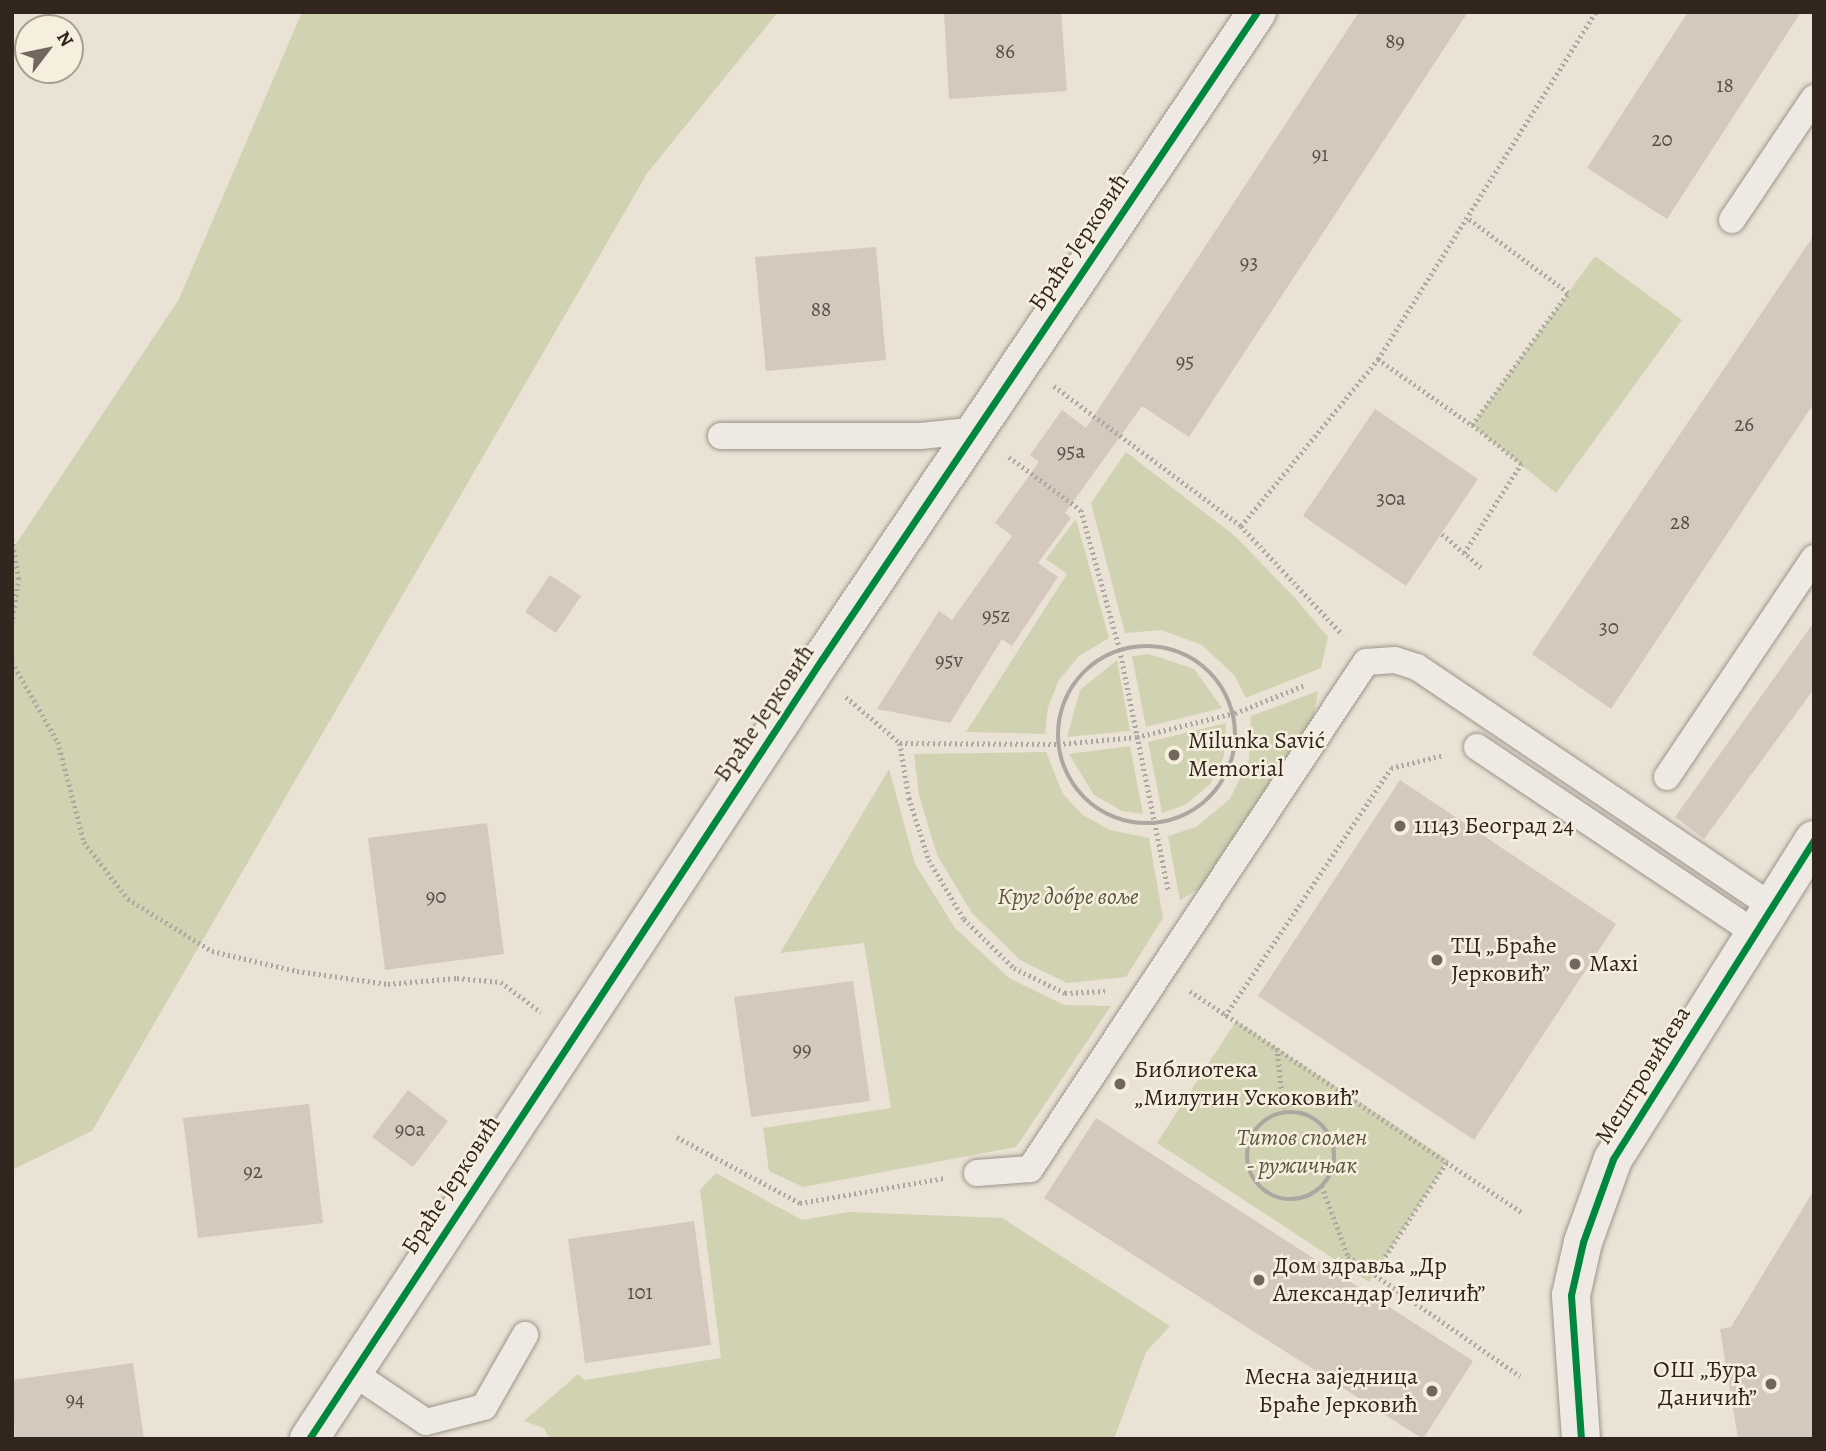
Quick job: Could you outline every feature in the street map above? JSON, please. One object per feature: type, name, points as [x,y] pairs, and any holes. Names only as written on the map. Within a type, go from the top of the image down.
[{"type":"street","name":"Браће Јерковић","points":[[309,1439],[352,1372],[990,442],[1257,12]]},
{"type":"street","name":"Мештровићева","points":[[1581,1439],[1571,1324],[1575,1269],[1583,1242],[1626,1133],[1814,840]]},
{"type":"lane","points":[[1732,220],[1814,98]]},
{"type":"lane","points":[[720,436],[920,436],[990,442]]},
{"type":"lane","points":[[1667,777],[1814,558]]},
{"type":"lane","points":[[977,1173],[1030,1169],[1366,662],[1395,660],[1417,667],[1763,920]]},
{"type":"lane","points":[[1477,747],[1763,920]]},
{"type":"lane","points":[[352,1372],[426,1422],[485,1407],[525,1335]]},
{"type":"path","points":[[1241,526],[1378,359],[1595,12]]},
{"type":"path","points":[[1467,218],[1568,293],[1472,425]]},
{"type":"path","points":[[1378,359],[1472,425],[1521,464],[1464,553]]},
{"type":"path","points":[[845,696],[900,743],[1058,744],[1137,737],[1235,713],[1366,662],[1241,526],[1051,384]]},
{"type":"path","points":[[990,442],[1081,510],[1120,650],[1180,944]]},
{"type":"path","points":[[1441,534],[1482,568]]},
{"type":"path","points":[[12,539],[19,578],[12,625]]},
{"type":"path","points":[[1155,645],[1193,657],[1221,684],[1235,713],[1236,748],[1218,791],[1201,807],[1155,825],[1111,817],[1091,804],[1075,788],[1058,744],[1065,698],[1078,678],[1095,662],[1120,650],[1155,645]]},
{"type":"path","points":[[12,662],[58,742],[84,842],[128,899],[212,951],[297,971],[388,984],[457,978],[501,982],[541,1012]]},
{"type":"path","points":[[900,743],[909,799],[929,860],[972,927],[1014,968],[1065,993],[1152,985]]},
{"type":"path","points":[[1477,747],[1391,768],[1225,1016],[1448,1160],[1521,1212]]},
{"type":"path","points":[[1277,1048],[1284,1109]]},
{"type":"path","points":[[1284,1109],[1306,1112],[1329,1127],[1335,1152],[1332,1171],[1322,1186],[1301,1202],[1272,1195],[1253,1179],[1248,1144],[1271,1117],[1284,1109]]},
{"type":"path","points":[[677,1137],[800,1203],[977,1173]]},
{"type":"path","points":[[1373,1275],[1448,1160]]},
{"type":"path","points":[[1322,1186],[1349,1256],[1520,1376]]},
{"type":"green space","points":[[302,12],[778,12],[648,172],[92,1131],[12,1170],[12,550],[179,299]]},
{"type":"green space","points":[[1595,256],[1682,320],[1556,493],[1472,425]]},
{"type":"green space","points":[[1126,452],[1235,536],[1296,599],[1328,637],[1321,668],[1246,698],[1234,675],[1202,645],[1161,630],[1125,633],[1091,503]]},
{"type":"green space","points":[[1076,519],[1109,638],[1079,656],[1059,680],[1048,707],[1045,734],[966,732],[1067,574],[1046,559]]},
{"type":"green space","points":[[1149,654],[1194,669],[1222,708],[1146,727],[1132,656]]},
{"type":"green space","points":[[1117,660],[1130,731],[1067,737],[1080,690]]},
{"type":"green space","name":"Круг добре воље","points":[[1318,691],[1312,728],[1211,880],[1180,901],[1168,836],[1196,827],[1230,799],[1249,760],[1251,716]]},
{"type":"green space","points":[[1226,723],[1224,756],[1210,784],[1185,805],[1162,813],[1148,742]]},
{"type":"green space","name":"Круг добре воље","points":[[1130,746],[1143,814],[1122,811],[1094,795],[1069,754]]},
{"type":"green space","name":"Круг добре воље","points":[[1046,752],[1063,794],[1083,815],[1110,830],[1149,838],[1163,918],[1126,977],[1067,983],[1020,960],[972,913],[937,855],[919,795],[914,754]]},
{"type":"green space","points":[[889,769],[915,864],[955,928],[1009,978],[1064,1005],[1111,1006],[1016,1147],[803,1187],[769,1171],[763,1128],[891,1108],[864,943],[780,953]]},
{"type":"green space","name":"Титов спомен - ружичњак","points":[[1236,1021],[1448,1160],[1369,1282],[1157,1143]]},
{"type":"green space","points":[[716,1173],[802,1220],[849,1212],[1002,1218],[1170,1326],[1146,1352],[1114,1439],[550,1439],[544,1428],[524,1421],[578,1374],[585,1380],[721,1358],[700,1190]]},
{"type":"building","points":[[944,12],[1061,12],[1067,91],[949,99]]},
{"type":"building","points":[[1359,12],[1468,12],[1189,437],[1142,406],[1065,513],[1071,518],[1038,563],[1058,577],[1012,646],[1002,639],[950,723],[877,709],[939,611],[952,620],[1012,536],[995,523],[1039,462],[1030,455],[1062,410],[1086,428]]},
{"type":"building","points":[[1688,12],[1801,12],[1667,219],[1587,168]]},
{"type":"building","points":[[1814,235],[1814,403],[1611,709],[1532,654]]},
{"type":"building","points":[[876,247],[886,360],[766,371],[755,257]]},
{"type":"building","points":[[1375,409],[1478,479],[1406,586],[1303,516]]},
{"type":"building","points":[[550,575],[581,596],[556,633],[525,612]]},
{"type":"building","points":[[1814,622],[1814,689],[1704,839],[1675,817]]},
{"type":"building","name":"ТЦ „Браће Јерковић”","points":[[1400,780],[1616,924],[1474,1140],[1258,996]]},
{"type":"building","points":[[487,823],[504,954],[385,970],[368,838]]},
{"type":"building","points":[[853,981],[870,1101],[751,1117],[734,997]]},
{"type":"building","points":[[408,1090],[448,1121],[413,1167],[372,1137]]},
{"type":"building","points":[[309,1104],[323,1223],[198,1238],[183,1118]]},
{"type":"building","name":"Дом здравља „Др Александар Јеличић”","points":[[1096,1118],[1473,1361],[1423,1439],[1044,1198]]},
{"type":"building","name":"ОШ „Ђура Даничић”","points":[[1814,1190],[1814,1439],[1738,1439],[1720,1329],[1731,1327]]},
{"type":"building","points":[[694,1221],[711,1345],[585,1363],[568,1239]]},
{"type":"building","points":[[133,1363],[144,1439],[15,1439],[12,1380]]},
{"type":"cycle path","points":[[309,1439],[822,659],[1257,12]]},
{"type":"cycle path","points":[[1581,1439],[1571,1295],[1583,1242],[1613,1159],[1814,840]]},
{"type":"place","name":"Milunka Savić Memorial","points":[[1174,755]]},
{"type":"place","name":"11143 Београд 24","points":[[1400,826]]},
{"type":"place","name":"ТЦ „Браће Јерковић”","points":[[1437,960]]},
{"type":"place","name":"Maxi","points":[[1575,964]]},
{"type":"place","name":"Библиотека „Милутин Ускоковић”","points":[[1120,1084]]},
{"type":"place","name":"Дом здравља „Др Александар Јеличић”","points":[[1259,1280]]},
{"type":"place","name":"ОШ „Ђура Даничић”","points":[[1771,1384]]},
{"type":"place","name":"Месна заједница Браће Јерковић","points":[[1432,1391]]}]
